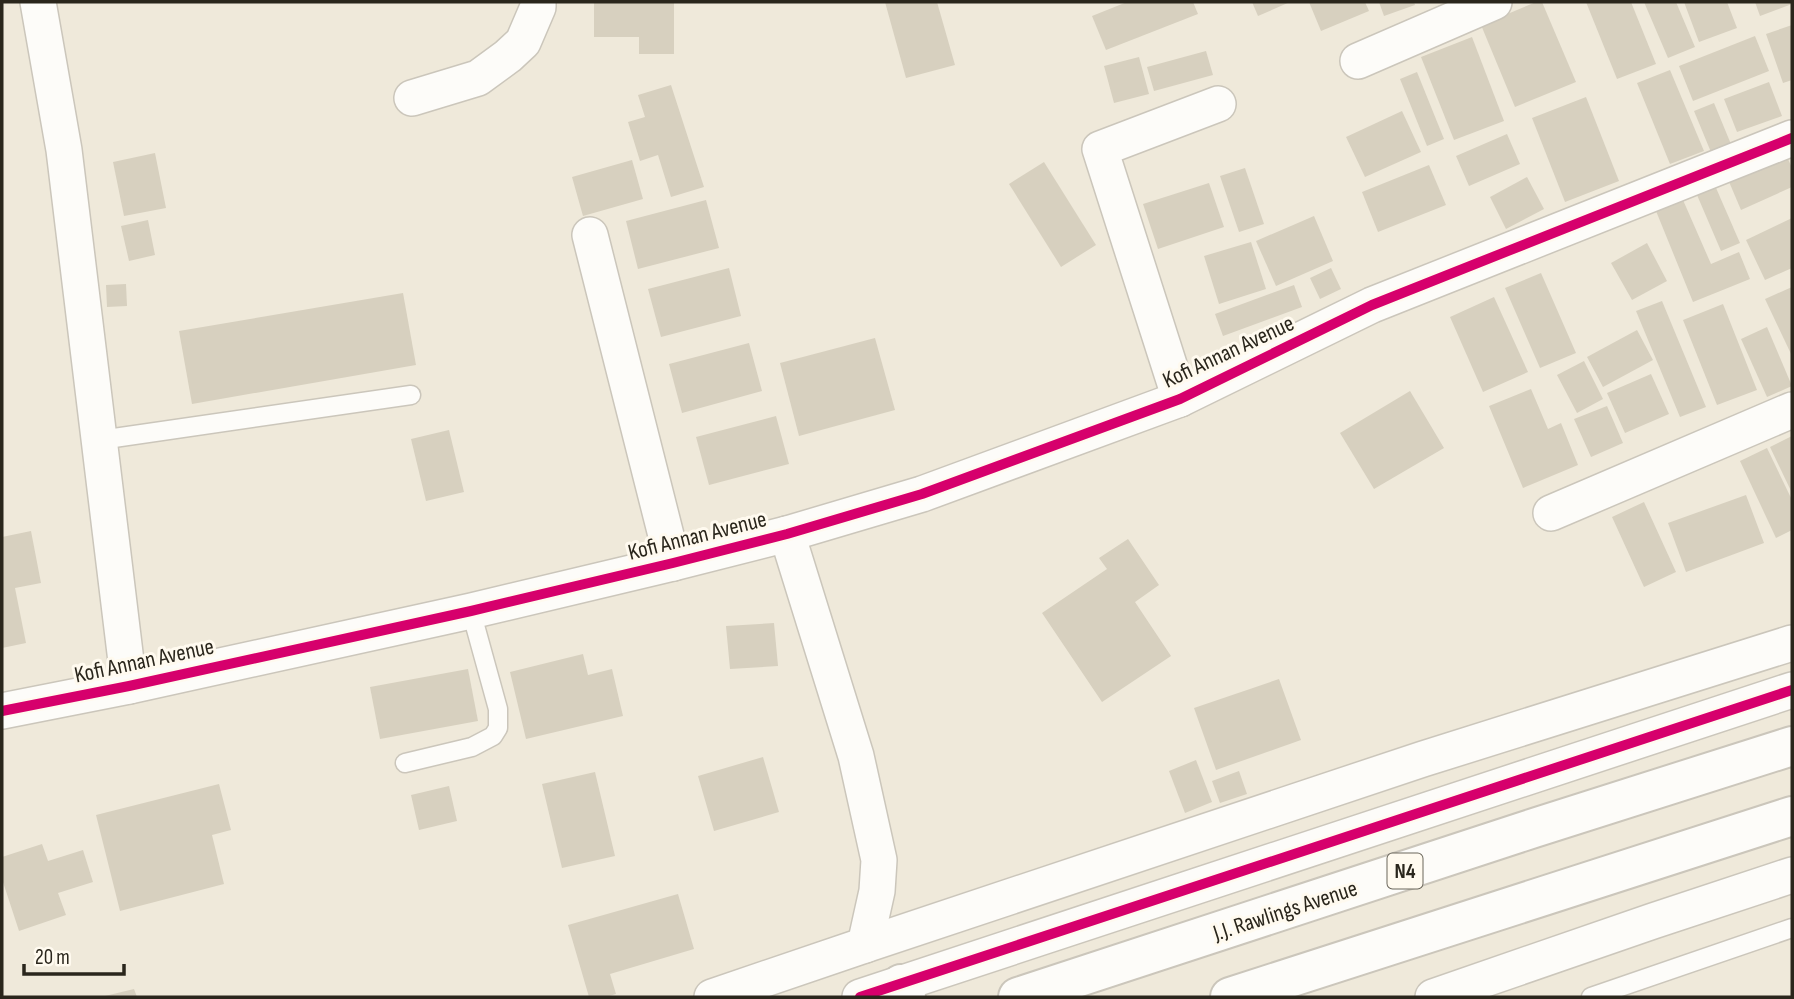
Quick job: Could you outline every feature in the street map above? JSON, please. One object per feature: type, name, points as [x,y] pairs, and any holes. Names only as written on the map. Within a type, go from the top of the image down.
[{"type":"highway","name":"J.J. Rawlings Avenue","points":[[1018,997],[1792,746]]},
{"type":"highway","points":[[1230,997],[1792,816]]},
{"type":"street","points":[[38,2],[64,150],[129,686]]},
{"type":"street","points":[[412,98],[478,78],[508,57],[523,42],[538,2]]},
{"type":"street","points":[[1358,61],[1494,2]]},
{"type":"street","points":[[1180,399],[1100,149],[1218,104]]},
{"type":"street","name":"Kofi Annan Avenue","points":[[2,710],[129,686],[471,611],[787,534],[922,494],[1180,399],[1411,289],[1792,138]]},
{"type":"street","points":[[590,234],[673,563]]},
{"type":"street","points":[[1551,513],[1792,410]]},
{"type":"street","points":[[787,534],[856,756],[879,860],[877,891],[865,945]]},
{"type":"street","points":[[712,997],[1423,759],[1792,643]]},
{"type":"street","points":[[860,997],[903,991],[1792,690]]},
{"type":"street","points":[[1433,997],[1488,988],[1653,921],[1792,875]]},
{"type":"lane","points":[[100,440],[411,395]]},
{"type":"lane","points":[[405,763],[472,747],[493,736],[498,728],[498,709],[471,611]]},
{"type":"lane","points":[[1591,997],[1792,928]]},
{"type":"building","points":[[594,2],[674,3],[674,54],[639,54],[639,37],[594,37]]},
{"type":"building","points":[[885,2],[937,2],[955,65],[906,78]]},
{"type":"building","points":[[1127,2],[1193,2],[1198,14],[1106,50],[1092,16]]},
{"type":"building","points":[[1252,2],[1290,2],[1258,16]]},
{"type":"building","points":[[1309,2],[1365,2],[1369,11],[1321,31]]},
{"type":"building","points":[[1379,2],[1414,2],[1415,5],[1384,16]]},
{"type":"building","points":[[1536,2],[1542,2],[1576,82],[1515,107],[1481,25]]},
{"type":"building","points":[[1586,2],[1631,2],[1656,64],[1617,79]]},
{"type":"building","points":[[1644,2],[1676,2],[1695,47],[1668,58]]},
{"type":"building","points":[[1684,2],[1727,2],[1737,28],[1699,42]]},
{"type":"building","points":[[1755,2],[1792,2],[1792,4],[1760,16]]},
{"type":"building","points":[[1792,25],[1792,80],[1783,83],[1766,34]]},
{"type":"building","points":[[1755,36],[1769,71],[1693,101],[1679,66]]},
{"type":"building","points":[[1472,37],[1504,121],[1454,140],[1421,57]]},
{"type":"building","points":[[1206,51],[1213,75],[1154,91],[1147,67]]},
{"type":"building","points":[[1139,57],[1149,94],[1114,103],[1104,66]]},
{"type":"building","points":[[1670,70],[1704,151],[1670,164],[1637,83]]},
{"type":"building","points":[[1417,72],[1444,139],[1427,146],[1400,79]]},
{"type":"building","points":[[1769,82],[1782,116],[1737,132],[1724,99]]},
{"type":"building","points":[[671,85],[704,187],[671,197],[658,155],[640,161],[628,122],[645,117],[638,95]]},
{"type":"building","points":[[1586,97],[1619,181],[1565,202],[1532,118]]},
{"type":"building","points":[[1714,103],[1733,149],[1713,157],[1694,111]]},
{"type":"building","points":[[1402,111],[1421,152],[1365,177],[1346,137]]},
{"type":"building","points":[[1507,134],[1520,164],[1469,186],[1456,156]]},
{"type":"building","points":[[1785,152],[1792,168],[1792,187],[1741,210],[1727,177]]},
{"type":"building","points":[[155,153],[166,208],[124,216],[113,162]]},
{"type":"building","points":[[632,160],[643,199],[583,216],[572,177]]},
{"type":"building","points":[[1044,162],[1096,245],[1061,267],[1009,184]]},
{"type":"building","points":[[1429,165],[1446,205],[1378,232],[1362,192]]},
{"type":"building","points":[[1245,168],[1264,224],[1239,232],[1220,176]]},
{"type":"building","points":[[1527,177],[1544,209],[1506,229],[1490,197]]},
{"type":"building","points":[[1713,181],[1740,243],[1721,251],[1694,188]]},
{"type":"building","points":[[1209,183],[1224,227],[1158,249],[1143,204]]},
{"type":"building","points":[[706,200],[719,248],[638,269],[626,221]]},
{"type":"building","points":[[1683,200],[1711,264],[1739,252],[1750,279],[1693,302],[1656,211]]},
{"type":"building","points":[[1314,216],[1333,261],[1276,286],[1256,241]]},
{"type":"building","points":[[1792,218],[1792,268],[1765,280],[1746,240]]},
{"type":"building","points":[[148,220],[155,255],[129,261],[121,226]]},
{"type":"building","points":[[1251,242],[1266,289],[1219,304],[1204,256]]},
{"type":"building","points":[[1647,243],[1667,281],[1632,300],[1611,263]]},
{"type":"building","points":[[729,268],[741,316],[661,337],[648,289]]},
{"type":"building","points":[[1331,268],[1341,289],[1320,299],[1310,278]]},
{"type":"building","points":[[1541,273],[1576,353],[1540,368],[1505,288]]},
{"type":"building","points":[[126,284],[127,306],[107,307],[106,285]]},
{"type":"building","points":[[1294,285],[1302,307],[1223,336],[1215,314]]},
{"type":"building","points":[[1792,287],[1792,356],[1765,299]]},
{"type":"building","points":[[403,293],[416,365],[192,404],[179,331]]},
{"type":"building","points":[[1494,297],[1528,372],[1483,392],[1450,317]]},
{"type":"building","points":[[1662,301],[1706,407],[1680,417],[1636,311]]},
{"type":"building","points":[[1723,304],[1757,390],[1717,405],[1683,320]]},
{"type":"building","points":[[1767,327],[1792,386],[1767,397],[1741,339]]},
{"type":"building","points":[[1637,330],[1653,360],[1603,387],[1587,357]]},
{"type":"building","points":[[875,338],[895,410],[799,436],[780,363]]},
{"type":"building","points":[[749,343],[762,391],[682,413],[669,364]]},
{"type":"building","points":[[1584,361],[1603,399],[1577,413],[1557,375]]},
{"type":"building","points":[[1651,374],[1669,414],[1625,433],[1607,393]]},
{"type":"building","points":[[1531,389],[1548,429],[1561,423],[1578,465],[1523,488],[1489,406]]},
{"type":"building","points":[[1410,391],[1444,448],[1374,489],[1340,433]]},
{"type":"building","points":[[1607,406],[1623,443],[1591,457],[1574,419]]},
{"type":"building","points":[[776,416],[789,464],[709,485],[696,437]]},
{"type":"building","points":[[449,430],[464,492],[426,501],[411,439]]},
{"type":"building","points":[[1792,436],[1792,493],[1770,447]]},
{"type":"building","points":[[1767,448],[1792,500],[1792,530],[1776,538],[1740,461]]},
{"type":"building","points":[[1746,495],[1764,543],[1686,572],[1668,523]]},
{"type":"building","points":[[1644,502],[1676,572],[1644,587],[1612,517]]},
{"type":"building","points":[[31,531],[41,583],[15,588],[26,643],[2,648],[2,537]]},
{"type":"building","points":[[1128,539],[1159,585],[1135,602],[1171,656],[1102,702],[1042,613],[1107,569],[1099,558]]},
{"type":"building","points":[[774,623],[778,666],[730,669],[726,626]]},
{"type":"building","points":[[583,654],[588,675],[612,669],[623,716],[526,739],[510,672]]},
{"type":"building","points":[[468,669],[478,721],[380,739],[370,687]]},
{"type":"building","points":[[1279,679],[1301,740],[1216,770],[1194,708]]},
{"type":"building","points":[[763,757],[779,812],[714,831],[698,776]]},
{"type":"building","points":[[1196,760],[1212,802],[1185,813],[1169,771]]},
{"type":"building","points":[[1239,771],[1247,794],[1220,803],[1212,781]]},
{"type":"building","points":[[595,772],[615,856],[562,868],[542,784]]},
{"type":"building","points":[[219,784],[231,830],[212,835],[224,884],[120,911],[96,815]]},
{"type":"building","points":[[449,786],[457,821],[419,830],[411,795]]},
{"type":"building","points":[[42,844],[48,861],[83,850],[93,882],[58,893],[66,915],[19,931],[2,879],[2,857]]},
{"type":"building","points":[[678,894],[694,949],[610,974],[616,994],[589,997],[568,925]]},
{"type":"building","points":[[134,989],[137,997],[105,997],[105,996]]},
{"type":"cycle path","points":[[2,711],[471,611],[787,534],[922,494],[1180,399],[1372,305],[1792,138]]},
{"type":"cycle path","points":[[860,997],[1792,690]]}]
